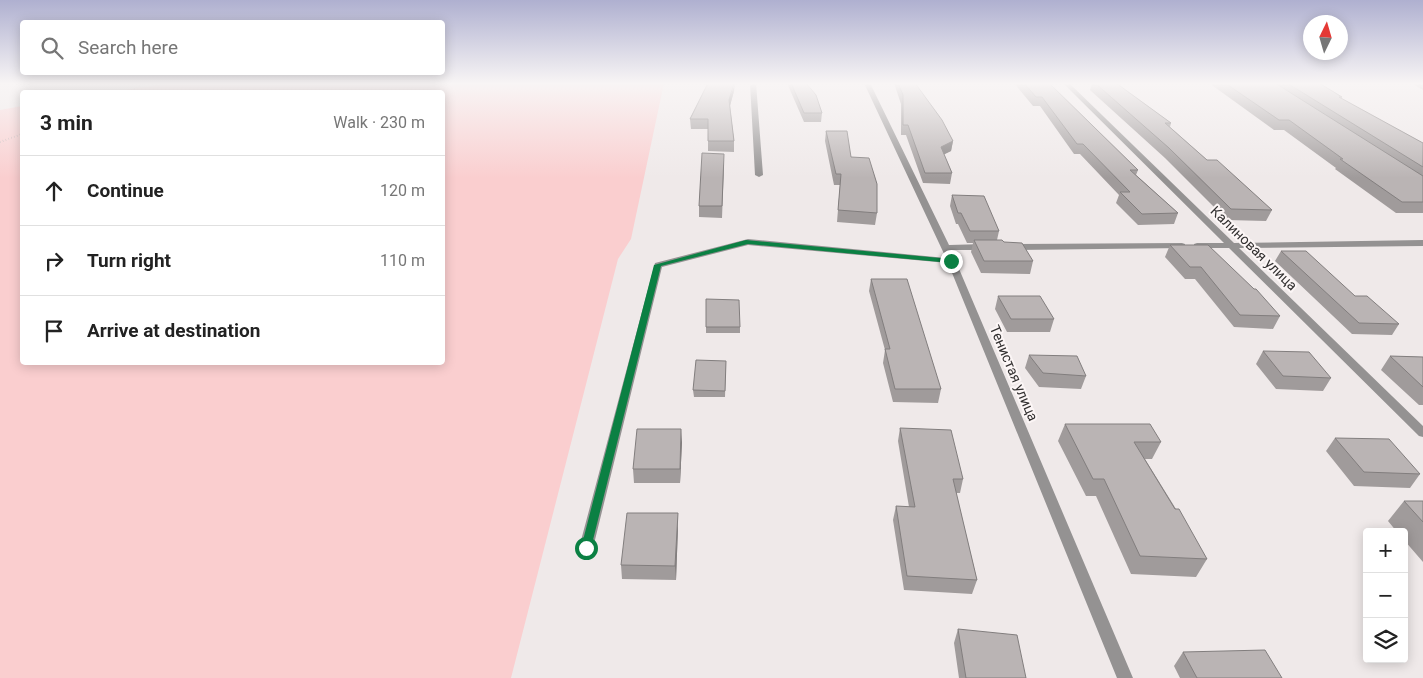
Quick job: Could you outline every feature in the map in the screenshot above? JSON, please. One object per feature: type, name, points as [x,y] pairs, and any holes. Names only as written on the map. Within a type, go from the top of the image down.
[{"type":"street","points":[[755,115],[759,175]]},
{"type":"street","name":"Тенистая улица","points":[[882,115],[946,248],[1125,678]]},
{"type":"street","name":"Калиновая улица","points":[[1098,115],[1423,433]]},
{"type":"street","points":[[586,548],[658,265],[748,242],[951,261]]},
{"type":"street","points":[[1005,247],[1423,243]]},
{"type":"street","points":[[946,248],[995,247]]},
{"type":"path","points":[[0,142],[20,135]]},
{"type":"shaded area","points":[[0,115],[20,115],[20,365],[445,365],[445,115],[657,115],[631,239],[618,259],[511,678],[0,678]]},
{"type":"building","points":[[692,115],[731,115],[734,141],[708,141],[708,119],[690,119]]},
{"type":"building","points":[[903,115],[938,115],[953,141],[941,147],[952,173],[925,173],[908,125],[903,125]]},
{"type":"building","points":[[1055,115],[1081,115],[1138,170],[1130,170],[1178,213],[1142,214],[1120,192],[1130,192],[1083,144],[1077,144]]},
{"type":"building","points":[[1131,115],[1160,115],[1171,123],[1165,123],[1207,160],[1217,160],[1272,210],[1231,209],[1169,148]]},
{"type":"building","points":[[1271,115],[1325,115],[1423,176],[1423,202],[1402,202],[1340,159],[1343,159],[1289,120],[1279,120]]},
{"type":"building","points":[[1338,115],[1371,115],[1423,143],[1423,167]]},
{"type":"building","points":[[826,131],[847,131],[851,157],[869,158],[877,184],[877,213],[838,210],[841,174],[836,174]]},
{"type":"building","points":[[702,153],[724,154],[722,206],[699,206]]},
{"type":"building","points":[[952,195],[984,196],[999,231],[970,231],[961,213],[958,213]]},
{"type":"building","points":[[974,240],[1002,240],[1004,242],[1022,243],[1033,261],[984,261]]},
{"type":"building","points":[[1170,245],[1208,245],[1256,289],[1280,316],[1240,315],[1201,267],[1190,267]]},
{"type":"building","points":[[1281,251],[1306,251],[1355,296],[1367,296],[1399,324],[1359,323]]},
{"type":"building","points":[[871,279],[907,279],[941,389],[895,389],[885,349],[890,349]]},
{"type":"building","points":[[998,296],[1040,296],[1054,319],[1011,319]]},
{"type":"building","points":[[706,299],[739,300],[740,327],[706,327]]},
{"type":"building","points":[[1263,351],[1309,352],[1331,378],[1283,376]]},
{"type":"building","points":[[1029,355],[1077,356],[1086,376],[1043,373]]},
{"type":"building","points":[[1390,356],[1423,357],[1423,387]]},
{"type":"building","points":[[696,360],[726,361],[725,391],[693,390]]},
{"type":"building","points":[[1065,424],[1150,424],[1161,442],[1134,442],[1175,509],[1179,509],[1207,559],[1140,556],[1104,479],[1093,479]]},
{"type":"building","points":[[900,428],[951,430],[963,479],[953,479],[977,580],[907,576],[896,506],[915,507]]},
{"type":"building","points":[[637,429],[681,429],[680,469],[633,469]]},
{"type":"building","points":[[1335,438],[1389,439],[1420,474],[1364,472]]},
{"type":"building","points":[[1404,501],[1423,501],[1423,522]]},
{"type":"building","points":[[627,513],[678,513],[675,566],[621,565]]},
{"type":"building","points":[[958,629],[1017,635],[1026,678],[966,678]]},
{"type":"building","points":[[1265,650],[1282,678],[1197,678],[1183,652]]},
{"type":"route","points":[[586,548],[658,265],[748,242],[951,261]]}]
